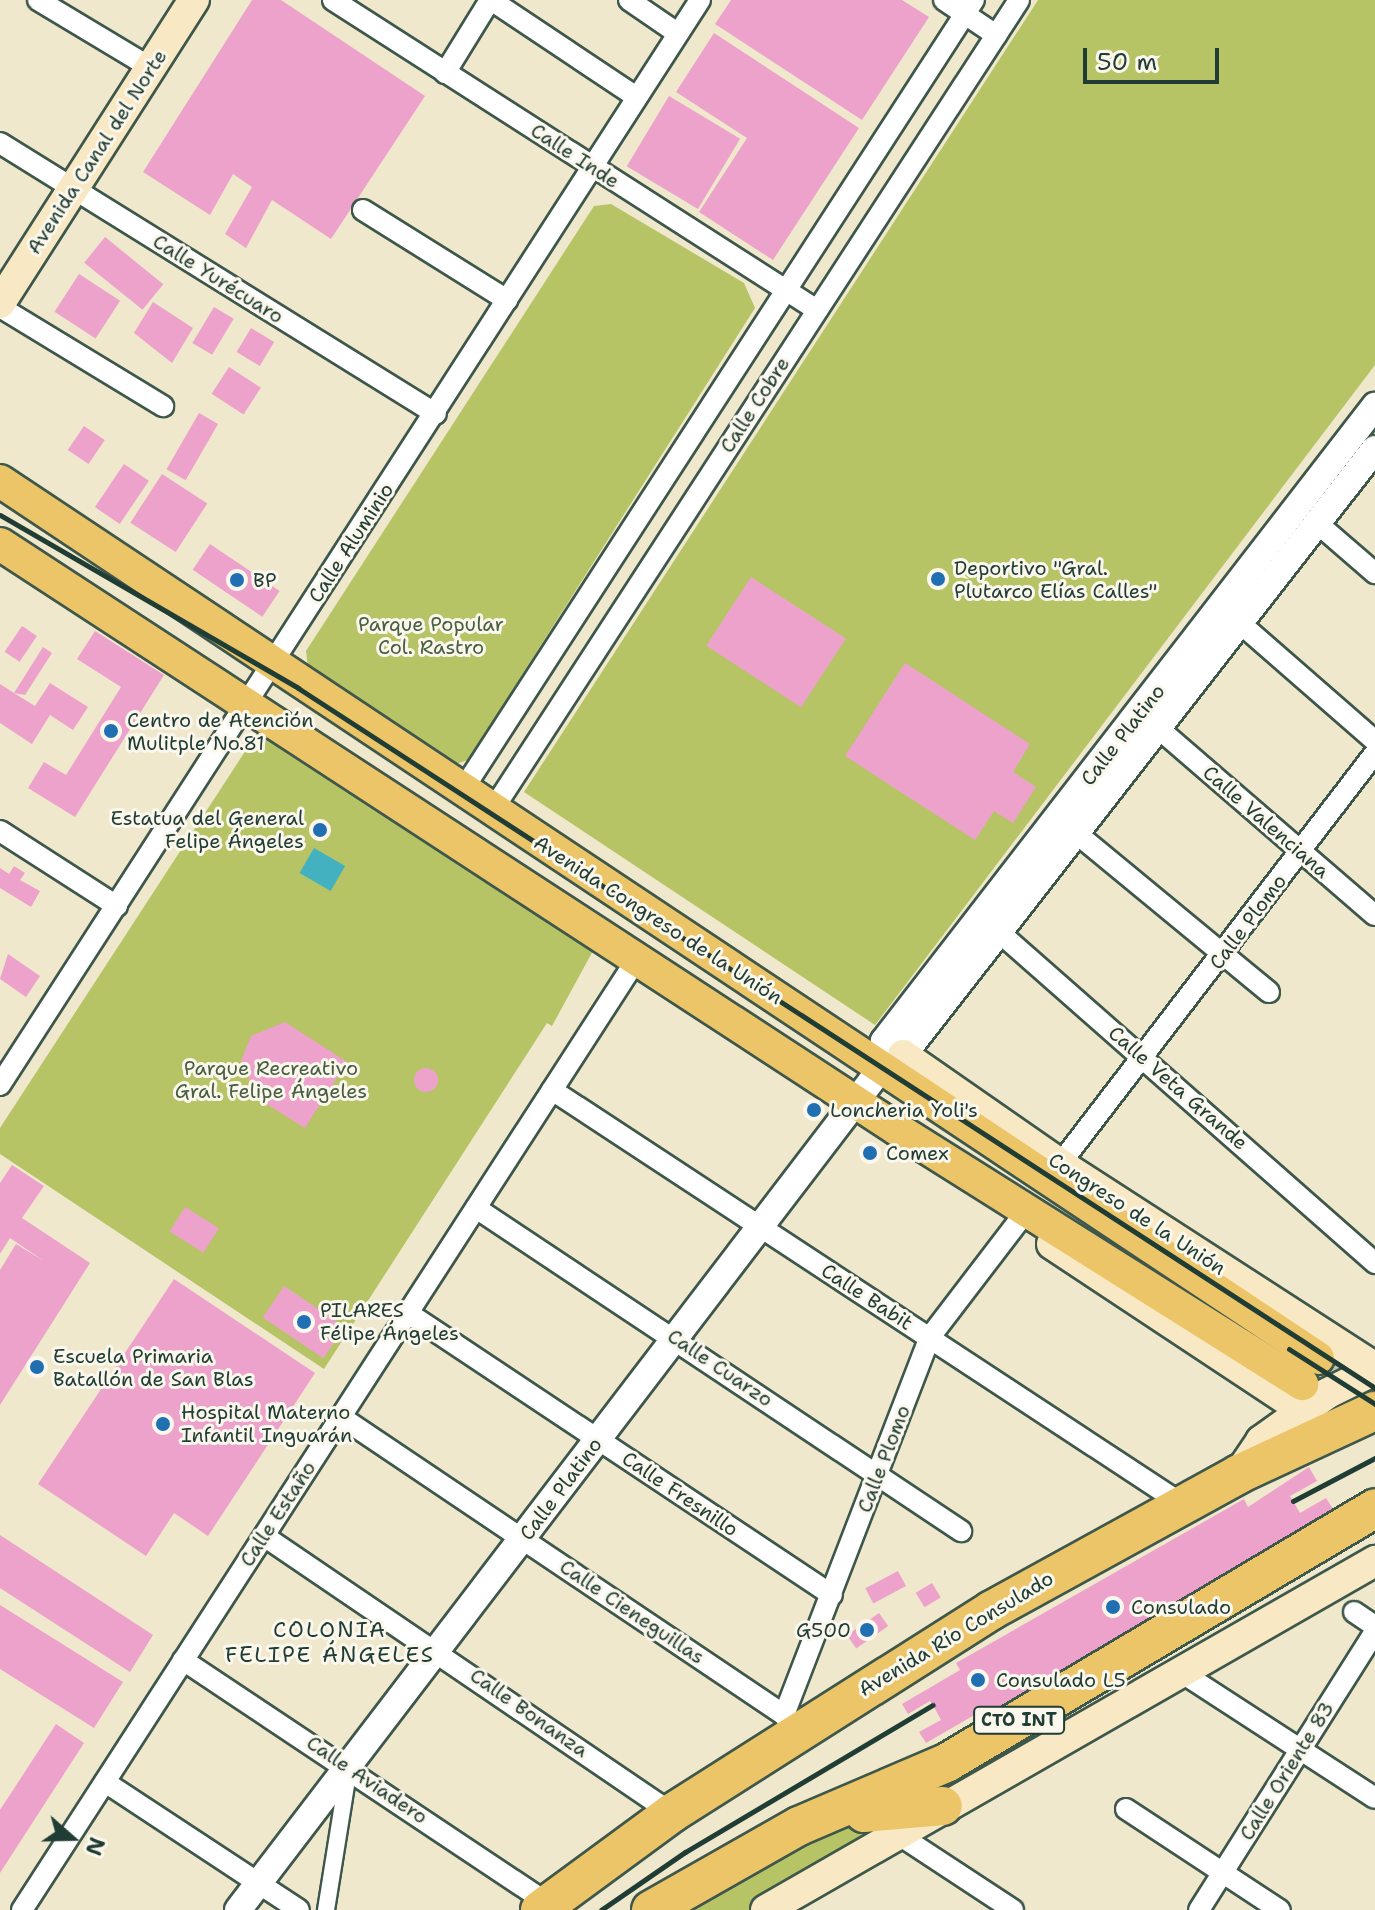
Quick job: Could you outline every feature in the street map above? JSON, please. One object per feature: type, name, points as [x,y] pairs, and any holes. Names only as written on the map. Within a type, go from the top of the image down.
[{"type":"highway","points":[[1239,1474],[1375,1411]]},
{"type":"highway","name":"Avenida Río Consulado","points":[[543,1906],[790,1724],[1239,1474]]},
{"type":"highway","name":"CTO INT","points":[[651,1910],[799,1826],[948,1762],[1375,1508]]},
{"type":"highway","points":[[799,1826],[864,1813],[943,1806]]},
{"type":"main road","name":"Avenida Canal del Norte","points":[[0,305],[194,0]]},
{"type":"main road","name":"Avenida Congreso de la Unión","points":[[0,481],[271,666],[492,811],[892,1061],[1312,1375]]},
{"type":"main road","name":"Avenida Congreso de la Unión","points":[[0,544],[638,957],[897,1129],[1312,1375]]},
{"type":"main road","name":"Congreso de la Unión","points":[[892,1061],[1060,1164],[1375,1369]]},
{"type":"main road","points":[[897,1129],[922,1159],[1018,1222],[1312,1375]]},
{"type":"main road","name":"Avenida Río Consulado","points":[[1239,1474],[1312,1375],[1375,1369]]},
{"type":"main road","name":"CTO INT","points":[[766,1910],[1375,1561]]},
{"type":"street","points":[[38,0],[151,68]]},
{"type":"street","name":"Calle Inde","points":[[333,0],[817,310]]},
{"type":"street","points":[[445,73],[491,0],[635,96]]},
{"type":"street","points":[[629,0],[677,33]]},
{"type":"street","name":"Calle Aluminio","points":[[0,1085],[6,1063],[117,906],[594,168],[635,96],[700,0]]},
{"type":"street","points":[[944,0],[969,7],[996,35]]},
{"type":"street","name":"Calle Cobre","points":[[492,811],[1019,0]]},
{"type":"street","name":"Calle Cobre","points":[[462,791],[969,7]]},
{"type":"street","name":"Calle Yurécuaro","points":[[0,143],[436,414]]},
{"type":"street","points":[[363,210],[507,300]]},
{"type":"street","points":[[0,305],[163,406]]},
{"type":"street","name":"Calle Platino","points":[[988,923],[1097,769],[1375,406]]},
{"type":"street","name":"Calle Platino","points":[[238,1910],[892,1061],[884,1041],[988,923],[1076,833],[1375,449]]},
{"type":"street","points":[[1317,523],[1375,573]]},
{"type":"street","points":[[1241,624],[1375,741]]},
{"type":"street","name":"Calle Valenciana","points":[[1158,728],[1375,915]]},
{"type":"street","name":"Calle Plomo","points":[[1060,1164],[1224,954],[1375,753]]},
{"type":"street","points":[[0,831],[117,906]]},
{"type":"street","points":[[1076,833],[1269,992]]},
{"type":"street","name":"Calle Veta Grande","points":[[988,923],[1375,1263]]},
{"type":"street","name":"Calle Estaño","points":[[30,1907],[183,1660],[638,957]]},
{"type":"street","name":"Calle Babit","points":[[552,1090],[1182,1504]]},
{"type":"street","name":"Calle Cuarzo","points":[[476,1208],[961,1531]]},
{"type":"street","name":"Calle Plomo","points":[[790,1724],[832,1595],[930,1337],[1018,1222]]},
{"type":"street","name":"Calle Fresnillo","points":[[408,1313],[832,1595]]},
{"type":"street","name":"Calle Cieneguillas","points":[[341,1417],[524,1538],[790,1724]]},
{"type":"street","name":"Calle Bonanza","points":[[264,1536],[438,1650],[672,1813]]},
{"type":"street","points":[[1323,1591],[1375,1626]]},
{"type":"street","name":"Calle Oriente 83","points":[[1199,1910],[1375,1632]]},
{"type":"street","name":"Calle Aviadero","points":[[183,1660],[349,1766],[543,1906]]},
{"type":"street","points":[[1181,1672],[1375,1798]]},
{"type":"street","points":[[326,1910],[349,1766]]},
{"type":"street","points":[[105,1782],[299,1910]]},
{"type":"street","points":[[1126,1809],[1280,1910]]},
{"type":"street","points":[[896,1833],[1013,1910]]},
{"type":"green space","name":"Deportivo \"Gral. Plutarco Elías Calles\"","points":[[1038,0],[1375,0],[1375,365],[875,1025],[524,792]]},
{"type":"green space","name":"Parque Popular Col. Rastro","points":[[611,204],[744,283],[755,308],[468,760],[450,766],[309,676],[306,651],[594,206]]},
{"type":"green space","name":"Parque Recreativo Gral. Felipe Ángeles","points":[[259,730],[594,949],[552,1026],[547,1023],[324,1369],[0,1154],[0,1128]]},
{"type":"green space","points":[[890,1820],[750,1910],[668,1910],[826,1828]]},
{"type":"water","points":[[314,848],[345,866],[331,891],[300,873]]},
{"type":"building","points":[[252,0],[281,0],[425,96],[331,239],[272,200],[246,248],[225,234],[252,187],[233,174],[210,215],[143,172]]},
{"type":"building","points":[[731,0],[902,0],[929,17],[862,120],[715,24]]},
{"type":"building","points":[[714,33],[859,128],[773,260],[699,212],[747,138],[676,92]]},
{"type":"building","points":[[669,96],[740,139],[698,209],[627,166]]},
{"type":"building","points":[[105,237],[163,284],[143,310],[84,263]]},
{"type":"building","points":[[79,274],[120,301],[96,338],[54,312]]},
{"type":"building","points":[[153,302],[193,328],[172,363],[134,333]]},
{"type":"building","points":[[214,307],[234,319],[212,355],[192,343]]},
{"type":"building","points":[[251,328],[274,342],[260,366],[237,352]]},
{"type":"building","points":[[229,367],[261,388],[243,415],[212,394]]},
{"type":"building","points":[[199,413],[218,424],[186,480],[166,469]]},
{"type":"building","points":[[84,426],[105,440],[89,464],[68,450]]},
{"type":"building","points":[[124,464],[149,481],[120,524],[95,507]]},
{"type":"building","points":[[162,474],[207,503],[176,552],[130,523]]},
{"type":"building","name":"BP","points":[[210,544],[280,591],[262,617],[193,570]]},
{"type":"building","points":[[751,577],[846,639],[801,707],[706,646]]},
{"type":"building","points":[[22,626],[37,636],[20,662],[5,652]]},
{"type":"building","name":"Centro de Atención Mulitple No.81","points":[[95,631],[164,675],[75,817],[28,788],[44,762],[66,775],[121,687],[77,659]]},
{"type":"building","points":[[43,647],[52,653],[25,695],[14,693]]},
{"type":"building","points":[[905,663],[1030,744],[1013,772],[1036,787],[1013,823],[994,811],[975,840],[845,756]]},
{"type":"building","points":[[50,683],[88,707],[73,730],[50,715],[32,744],[0,723],[0,684],[35,706]]},
{"type":"building","points":[[14,866],[25,873],[20,880],[40,891],[31,907],[0,888],[0,868],[9,874]]},
{"type":"building","points":[[8,954],[40,976],[26,997],[0,979]]},
{"type":"building","points":[[285,1022],[347,1062],[305,1128],[249,1093],[249,1073],[241,1061],[251,1036]]},
{"type":"building","points":[[421,1068],[431,1068],[438,1075],[438,1085],[431,1092],[421,1092],[414,1085],[414,1075]]},
{"type":"building","points":[[12,1165],[44,1186],[22,1218],[90,1263],[0,1405],[0,1270],[16,1244],[44,1261],[10,1238],[0,1254],[0,1183]]},
{"type":"building","points":[[185,1207],[219,1228],[204,1253],[170,1232]]},
{"type":"building","name":"Hospital Materno Infantil Inguarán","points":[[174,1279],[315,1373],[208,1536],[174,1513],[146,1556],[38,1484]]},
{"type":"building","name":"PILARES Félipe Ángeles","points":[[284,1286],[345,1327],[323,1358],[263,1318]]},
{"type":"building","points":[[1309,1467],[1317,1481],[1290,1496],[1300,1513],[1326,1498],[1335,1512],[985,1715],[983,1710],[926,1743],[919,1732],[941,1720],[933,1705],[930,1701],[908,1714],[902,1704],[960,1670],[956,1663],[1244,1499],[1248,1507]]},
{"type":"building","points":[[0,1535],[153,1635],[130,1672],[0,1588]]},
{"type":"building","name":"G500","points":[[898,1571],[906,1586],[873,1603],[865,1588]]},
{"type":"building","points":[[932,1583],[941,1598],[924,1607],[916,1593]]},
{"type":"building","points":[[0,1605],[123,1682],[94,1728],[0,1669]]},
{"type":"building","name":"G500","points":[[879,1613],[888,1626],[856,1648],[847,1635]]},
{"type":"building","points":[[56,1724],[84,1743],[0,1873],[0,1810]]},
{"type":"tunnel","points":[[1318,1358],[1375,1395]]},
{"type":"railway","points":[[0,515],[298,688],[1375,1388]]},
{"type":"railway","points":[[1289,1349],[1375,1404]]},
{"type":"railway","points":[[1293,1501],[1375,1458]]},
{"type":"railway","points":[[601,1910],[685,1852],[933,1705]]},
{"type":"place","name":"Deportivo \"Gral. Plutarco Elías Calles\"","points":[[938,579]]},
{"type":"place","name":"BP","points":[[237,580]]},
{"type":"place","name":"Centro de Atención Mulitple No.81","points":[[111,731]]},
{"type":"place","name":"Estatua del General Felipe Ángeles","points":[[320,830]]},
{"type":"place","name":"Loncheria Yoli's","points":[[814,1110]]},
{"type":"place","name":"Comex","points":[[870,1153]]},
{"type":"place","name":"PILARES Félipe Ángeles","points":[[304,1322]]},
{"type":"place","name":"Escuela Primaria Batallón de San Blas","points":[[37,1367]]},
{"type":"place","name":"Hospital Materno Infantil Inguarán","points":[[163,1424]]},
{"type":"place","name":"Consulado","points":[[1113,1607]]},
{"type":"place","name":"G500","points":[[867,1630]]},
{"type":"place","name":"Consulado L5","points":[[978,1680]]},
{"type":"district","name":"COLONIA FELIPE ÁNGELES","points":[[330,1642]]}]
